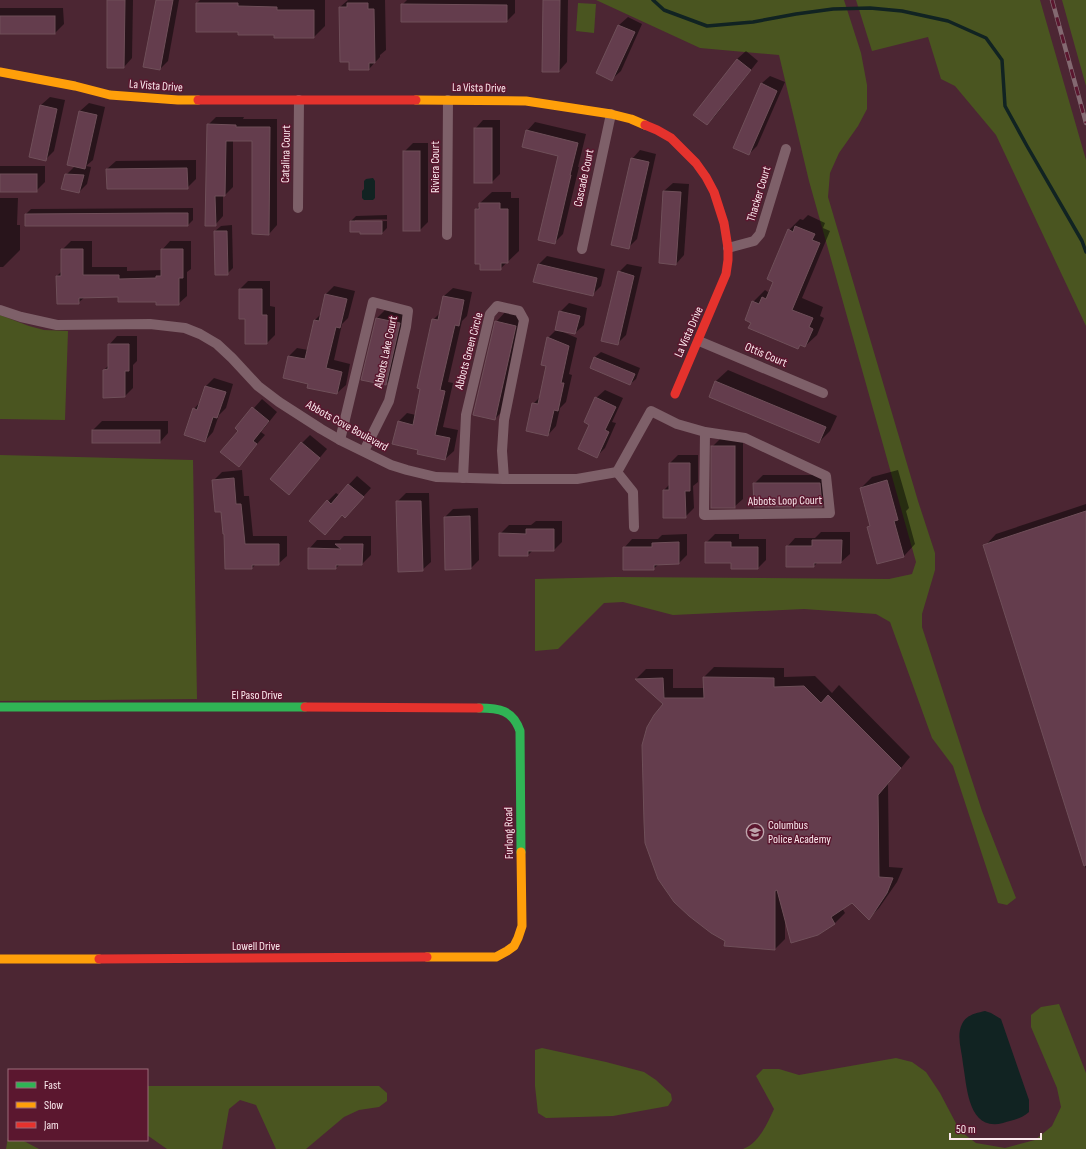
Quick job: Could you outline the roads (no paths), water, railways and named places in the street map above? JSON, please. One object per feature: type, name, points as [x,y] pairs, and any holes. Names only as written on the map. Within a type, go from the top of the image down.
[{"type":"street","name":"La Vista Drive","points":[[0,72],[75,86],[110,95],[178,100],[526,101],[611,114],[631,119],[657,130],[671,138],[684,150],[706,177],[714,192],[724,223],[728,248],[726,274],[699,341],[675,394]]},
{"type":"street","name":"Catalina Court","points":[[298,208],[299,100]]},
{"type":"street","name":"Riviera Court","points":[[447,236],[448,100]]},
{"type":"street","name":"Cascade Court","points":[[582,249],[611,114]]},
{"type":"street","name":"Thacker Court","points":[[728,248],[754,241],[760,234],[786,149]]},
{"type":"street","name":"Abbots Lake Court","points":[[340,440],[373,302],[408,311],[406,327],[389,401],[364,451]]},
{"type":"street","name":"Abbots Green Circle","points":[[463,478],[466,415],[490,314],[497,306],[519,310],[524,320],[504,420],[502,451],[504,479]]},
{"type":"street","name":"Abbots Cove Boulevard","points":[[0,310],[21,317],[57,325],[150,324],[185,328],[200,334],[216,344],[227,353],[258,386],[320,429],[391,465],[407,470],[436,477],[504,479],[576,479],[617,472]]},
{"type":"street","name":"Ottis Court","points":[[699,341],[823,393]]},
{"type":"street","name":"Abbots Loop Court","points":[[617,472],[651,411],[677,424],[705,432],[745,438],[826,476],[830,513],[704,515],[705,432]]},
{"type":"street","points":[[617,472],[633,492],[634,528]]},
{"type":"street","name":"El Paso Drive","points":[[0,708],[492,708],[503,710],[512,715]]},
{"type":"street","name":"Furlong Road","points":[[511,950],[519,939],[522,926],[520,731],[518,722],[512,715]]},
{"type":"street","name":"Lowell Drive","points":[[0,959],[496,957],[511,950]]},
{"type":"waterway","points":[[653,0],[664,10],[707,26],[753,22],[833,9],[870,8],[902,11],[948,21],[986,38],[1002,60],[1005,106],[1082,241],[1086,252]]},
{"type":"railway","points":[[1052,0],[1086,123]]},
{"type":"place","name":"Columbus Police Academy","points":[[755,832]]}]
